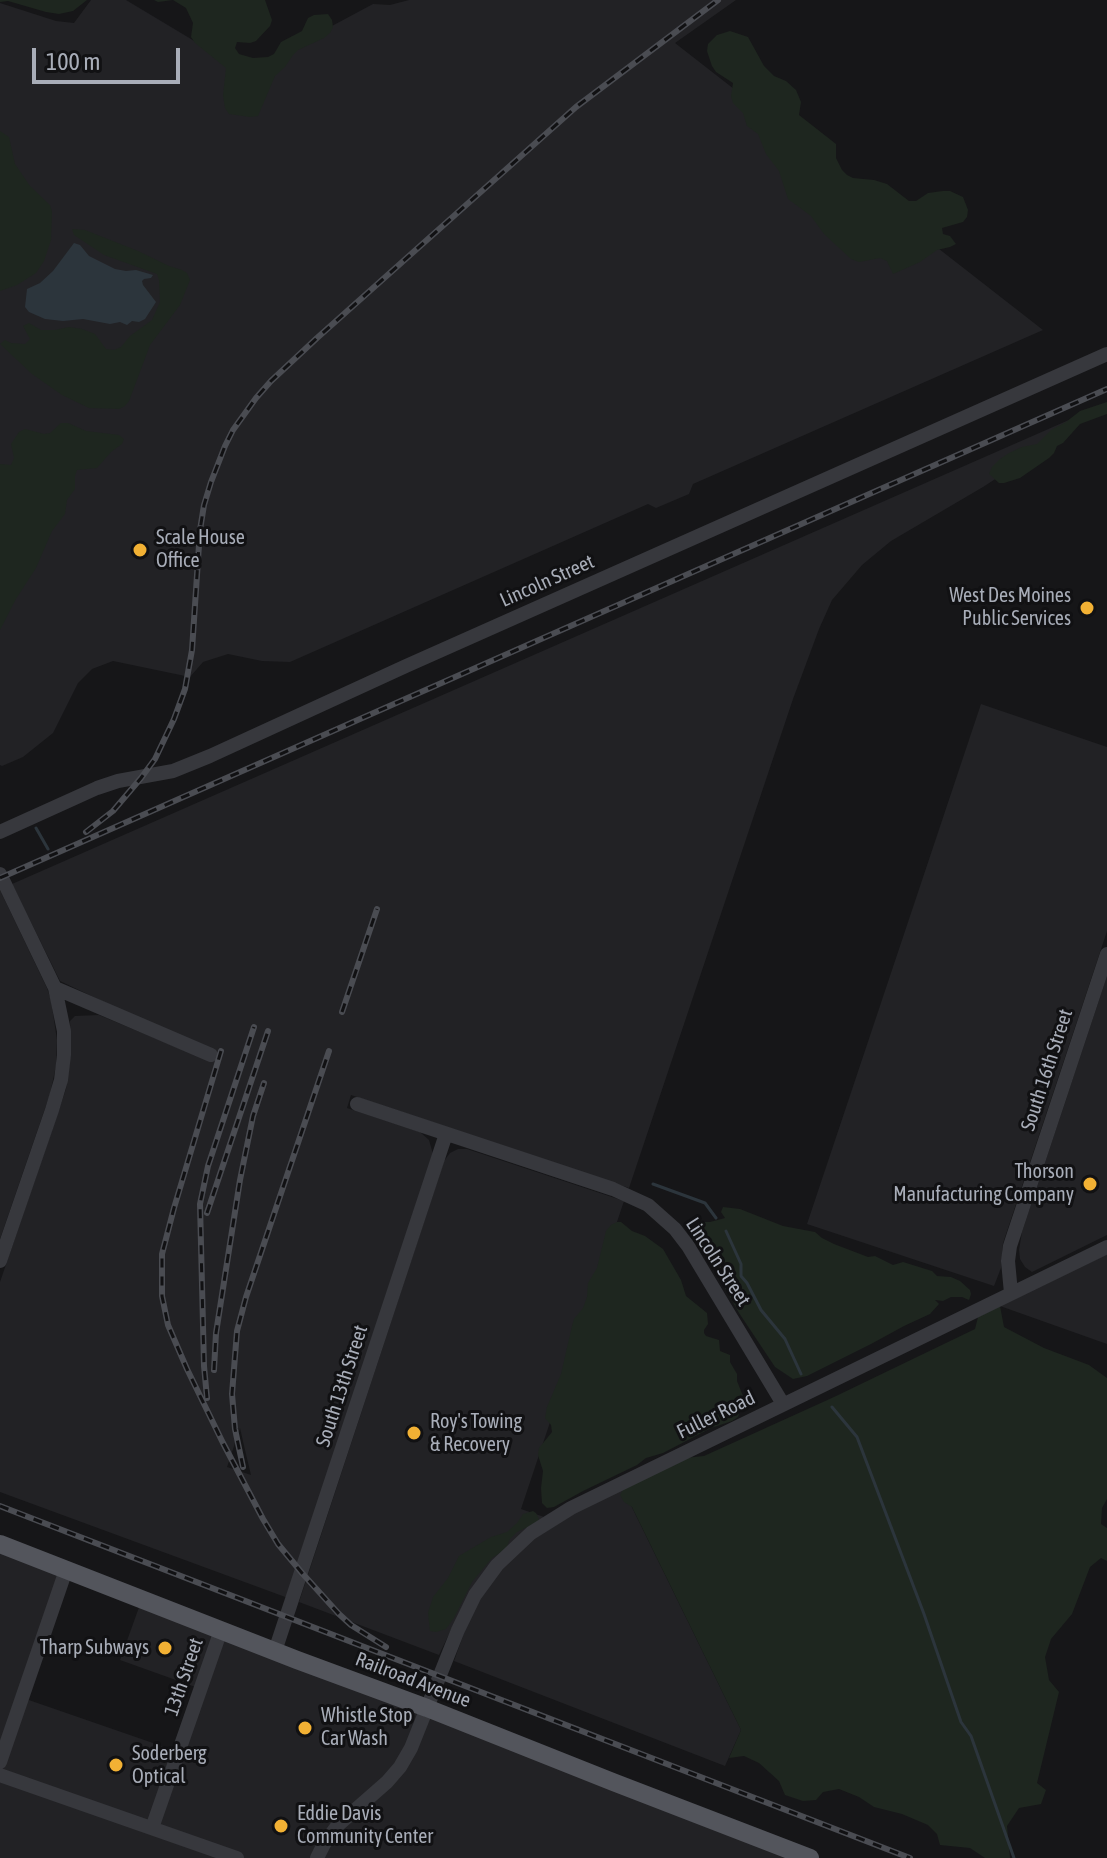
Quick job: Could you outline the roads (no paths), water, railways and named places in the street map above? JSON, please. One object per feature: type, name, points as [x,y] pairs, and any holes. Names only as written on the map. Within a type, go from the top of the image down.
[{"type":"main road","name":"Railroad Avenue","points":[[0,1544],[810,1858]]},
{"type":"street","name":"Lincoln Street","points":[[0,832],[97,788],[173,771],[210,756],[1107,354]]},
{"type":"street","points":[[0,874],[55,988],[64,1031],[61,1080],[0,1261]]},
{"type":"street","name":"South 16th Street","points":[[1011,1293],[1010,1246],[1107,954]]},
{"type":"street","points":[[55,988],[211,1055]]},
{"type":"street","name":"Lincoln Street","points":[[357,1104],[621,1192],[648,1205],[688,1246],[783,1404]]},
{"type":"street","name":"South 13th Street","points":[[275,1651],[446,1134]]},
{"type":"street","name":"Fuller Road","points":[[317,1858],[338,1825],[400,1767],[411,1748],[467,1610],[485,1579],[517,1545],[571,1508],[1107,1247]]},
{"type":"street","points":[[0,1762],[66,1570]]},
{"type":"street","name":"13th Street","points":[[152,1828],[221,1630]]},
{"type":"street","points":[[0,1775],[237,1858]]},
{"type":"waterway","points":[[36,828],[48,849]]},
{"type":"waterway","points":[[653,1184],[705,1203],[716,1218]]},
{"type":"waterway","points":[[726,1231],[741,1264],[741,1276],[761,1310],[785,1339],[801,1374]]},
{"type":"waterway","points":[[832,1407],[857,1437],[1014,1858]]},
{"type":"railway","points":[[86,832],[113,811],[141,778],[155,759],[174,719],[185,689],[192,650],[204,505],[225,446],[256,398],[317,338],[576,107],[718,0]]},
{"type":"railway","points":[[0,878],[1107,389]]},
{"type":"railway","points":[[342,1012],[377,909]]},
{"type":"railway","points":[[207,1398],[200,1204],[208,1166],[254,1027]]},
{"type":"railway","points":[[207,1213],[268,1031]]},
{"type":"railway","points":[[221,1051],[162,1254],[162,1296],[168,1325],[223,1443],[278,1544],[339,1614],[386,1647]]},
{"type":"railway","points":[[243,1467],[232,1394],[237,1331],[329,1051]]},
{"type":"railway","points":[[214,1370],[216,1333],[240,1180],[253,1116],[264,1083]]},
{"type":"railway","points":[[0,1506],[910,1858]]},
{"type":"place","name":"Scale House Office","points":[[140,550]]},
{"type":"place","name":"West Des Moines Public Services","points":[[1087,608]]},
{"type":"place","name":"Thorson Manufacturing Company","points":[[1090,1184]]},
{"type":"place","name":"Roy's Towing & Recovery","points":[[414,1433]]},
{"type":"place","name":"Tharp Subways","points":[[165,1648]]},
{"type":"place","name":"Whistle Stop Car Wash","points":[[305,1728]]},
{"type":"place","name":"Soderberg Optical","points":[[116,1765]]},
{"type":"place","name":"Eddie Davis Community Center","points":[[281,1826]]}]
